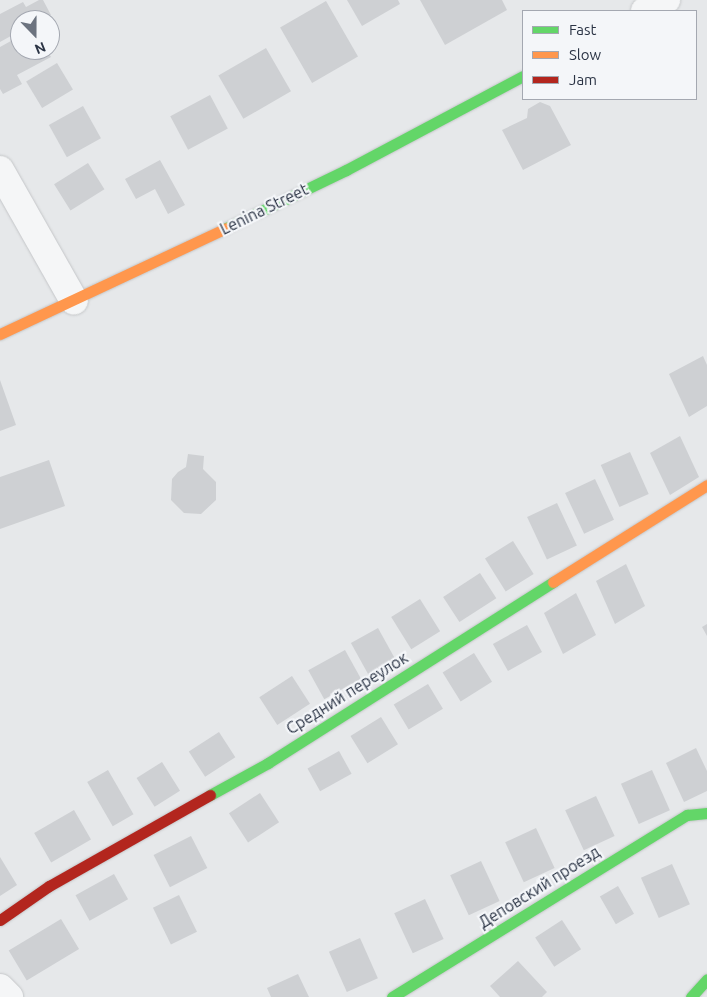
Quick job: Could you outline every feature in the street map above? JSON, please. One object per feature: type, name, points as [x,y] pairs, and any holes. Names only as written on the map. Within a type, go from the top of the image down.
[{"type":"street","points":[[647,10],[666,0]]},
{"type":"street","name":"Lenina Street","points":[[0,334],[74,301],[346,170],[522,77]]},
{"type":"street","points":[[0,170],[74,301]]},
{"type":"street","name":"Средний переулок","points":[[0,920],[49,886],[268,763],[707,485]]},
{"type":"street","name":"Деповский проезд","points":[[392,997],[687,815],[707,813]]},
{"type":"street","points":[[691,997],[707,979]]},
{"type":"street","points":[[0,988],[9,997]]},
{"type":"building","points":[[39,0],[43,0],[48,10],[10,10],[10,36],[0,42],[0,14],[23,2],[26,7]]},
{"type":"building","points":[[347,0],[398,0],[400,4],[362,26]]},
{"type":"building","points":[[420,0],[502,0],[507,10],[445,45]]},
{"type":"building","points":[[326,1],[358,56],[312,83],[280,28]]},
{"type":"building","points":[[10,42],[10,60],[45,60],[17,75],[22,84],[3,94],[0,89],[0,47]]},
{"type":"building","points":[[266,48],[291,91],[243,119],[218,76]]},
{"type":"building","points":[[57,63],[73,90],[42,108],[26,82]]},
{"type":"building","points":[[210,95],[228,129],[188,150],[170,116]]},
{"type":"building","points":[[540,102],[550,106],[571,145],[523,170],[502,130],[527,118],[528,109]]},
{"type":"building","points":[[83,106],[101,138],[67,157],[49,125]]},
{"type":"building","points":[[160,160],[185,205],[168,214],[155,189],[136,199],[125,179]]},
{"type":"building","points":[[88,163],[104,189],[71,210],[54,184]]},
{"type":"building","points":[[703,356],[707,365],[707,406],[689,417],[669,374]]},
{"type":"building","points":[[0,380],[16,425],[0,431]]},
{"type":"building","points":[[680,436],[699,477],[670,495],[650,453]]},
{"type":"building","points":[[630,452],[649,494],[619,507],[601,465]]},
{"type":"building","points":[[188,454],[204,456],[203,469],[216,482],[216,500],[201,514],[184,513],[171,500],[172,479],[186,467]]},
{"type":"building","points":[[49,460],[65,506],[0,529],[0,477]]},
{"type":"building","points":[[595,479],[614,520],[584,534],[565,493]]},
{"type":"building","points":[[557,503],[577,546],[547,560],[527,517]]},
{"type":"building","points":[[513,541],[534,574],[506,592],[485,558]]},
{"type":"building","points":[[626,564],[645,606],[615,624],[596,581]]},
{"type":"building","points":[[480,573],[496,598],[459,622],[443,597]]},
{"type":"building","points":[[576,593],[596,635],[563,654],[544,613]]},
{"type":"building","points":[[420,599],[440,631],[411,649],[391,617]]},
{"type":"building","points":[[707,624],[707,636],[702,627]]},
{"type":"building","points":[[527,625],[542,652],[508,671],[493,644]]},
{"type":"building","points":[[378,628],[396,661],[369,676],[351,643]]},
{"type":"building","points":[[345,650],[361,679],[324,699],[308,670]]},
{"type":"building","points":[[474,653],[492,682],[461,701],[443,673]]},
{"type":"building","points":[[292,676],[310,704],[277,725],[259,697]]},
{"type":"building","points":[[428,684],[443,709],[409,729],[394,705]]},
{"type":"building","points":[[381,717],[398,744],[367,763],[350,736]]},
{"type":"building","points":[[219,732],[235,757],[205,777],[189,752]]},
{"type":"building","points":[[696,748],[707,771],[707,791],[684,802],[666,763]]},
{"type":"building","points":[[339,751],[352,774],[320,791],[308,768]]},
{"type":"building","points":[[162,762],[180,791],[155,807],[137,778]]},
{"type":"building","points":[[108,770],[134,814],[113,826],[87,782]]},
{"type":"building","points":[[652,770],[670,810],[639,824],[621,784]]},
{"type":"building","points":[[260,793],[279,822],[248,843],[229,813]]},
{"type":"building","points":[[596,796],[615,836],[584,850],[565,810]]},
{"type":"building","points":[[74,810],[91,839],[51,862],[34,833]]},
{"type":"building","points":[[536,828],[555,868],[524,882],[505,842]]},
{"type":"building","points":[[191,836],[207,868],[170,887],[154,855]]},
{"type":"building","points":[[0,857],[17,885],[0,896]]},
{"type":"building","points":[[481,861],[500,901],[469,915],[450,875]]},
{"type":"building","points":[[672,864],[690,904],[659,918],[641,878]]},
{"type":"building","points":[[114,874],[128,899],[90,921],[76,895]]},
{"type":"building","points":[[618,886],[634,914],[616,924],[600,896]]},
{"type":"building","points":[[179,895],[197,932],[171,945],[153,908]]},
{"type":"building","points":[[425,899],[444,939],[413,953],[394,913]]},
{"type":"building","points":[[61,919],[79,949],[27,980],[9,950]]},
{"type":"building","points":[[562,920],[581,949],[554,967],[535,937]]},
{"type":"building","points":[[360,938],[378,978],[347,992],[329,952]]},
{"type":"building","points":[[518,961],[547,992],[542,997],[500,997],[490,986]]},
{"type":"building","points":[[298,974],[309,997],[271,997],[267,988]]},
{"type":"traffic: fast","points":[[226,228],[346,170],[522,77]]},
{"type":"traffic: fast","points":[[210,795],[268,763],[553,582]]},
{"type":"traffic: fast","points":[[392,997],[687,815],[707,813]]},
{"type":"traffic: fast","points":[[691,997],[707,979]]},
{"type":"traffic: slow","points":[[0,334],[226,228]]},
{"type":"traffic: slow","points":[[553,582],[707,485]]},
{"type":"traffic: jam","points":[[0,920],[49,886],[210,795]]}]
